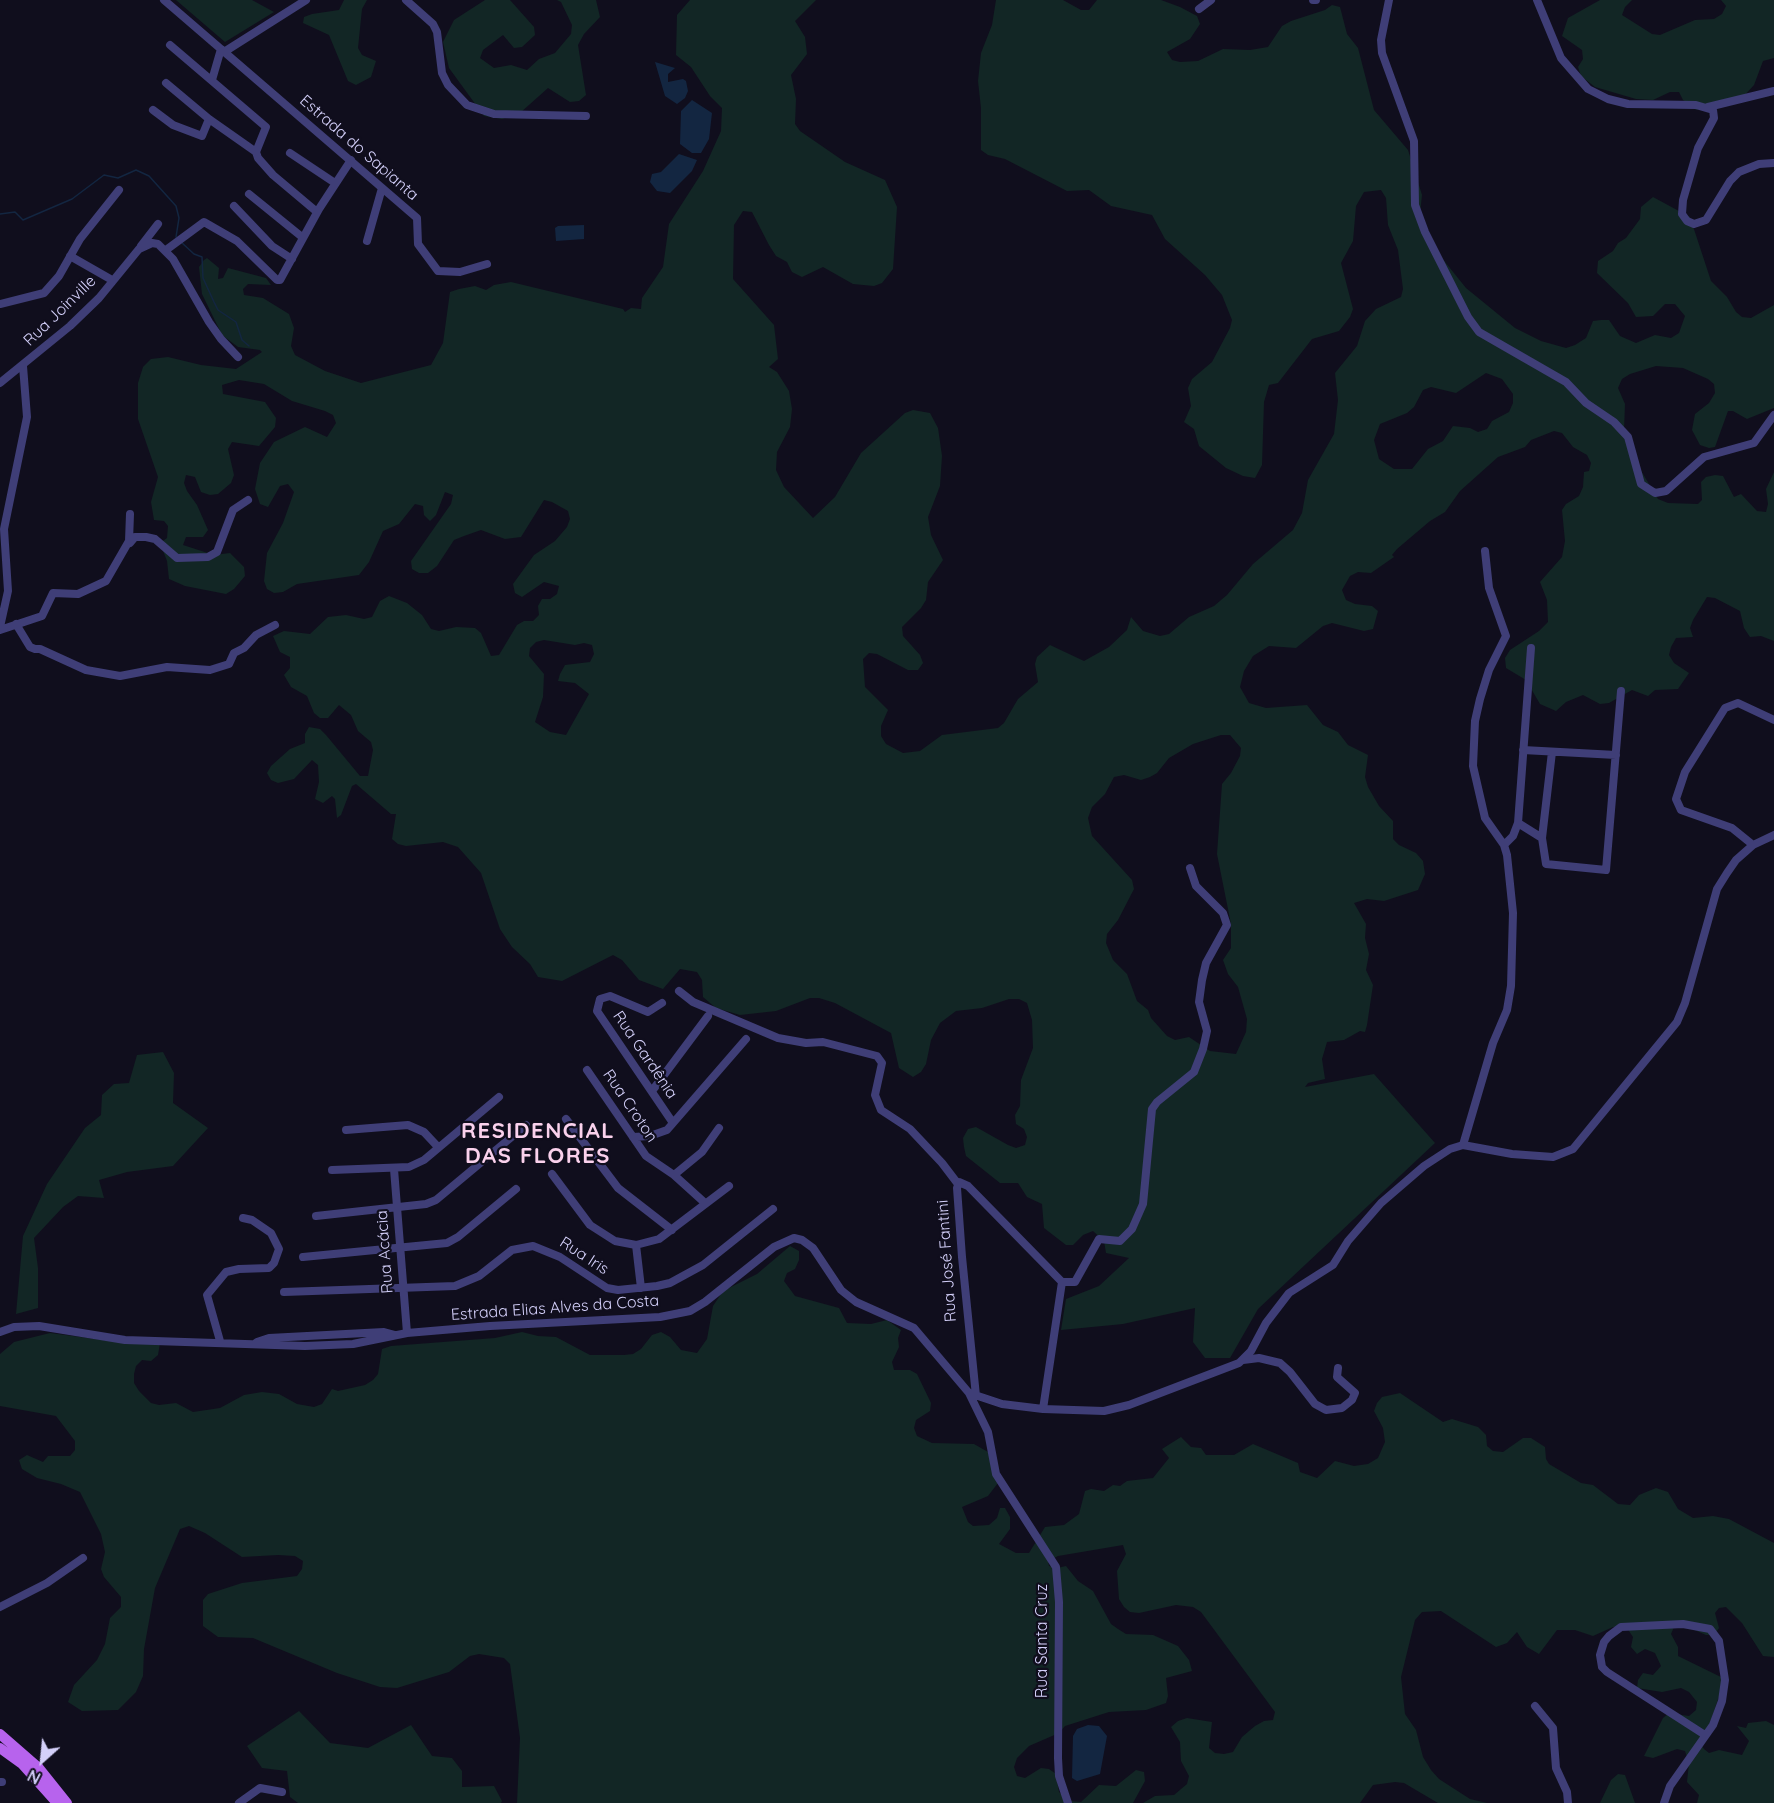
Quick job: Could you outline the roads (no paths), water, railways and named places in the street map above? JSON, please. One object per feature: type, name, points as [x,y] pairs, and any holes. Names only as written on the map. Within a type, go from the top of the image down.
[{"type":"main road","points":[[0,1734],[39,1768],[68,1803]]},
{"type":"main road","points":[[0,1748],[22,1764],[57,1803]]},
{"type":"street","name":"Estrada do Sapianta","points":[[164,0],[418,219],[418,244],[438,271],[460,272],[488,264]]},
{"type":"street","points":[[212,80],[222,51],[306,0]]},
{"type":"street","points":[[406,0],[433,24],[437,32],[442,73],[448,86],[467,105],[494,114],[586,116]]},
{"type":"street","points":[[1200,9],[1211,0]]},
{"type":"street","points":[[1389,0],[1381,40],[1382,53],[1414,141],[1415,205],[1425,232],[1468,317],[1479,332],[1566,382],[1586,403],[1614,422],[1628,437],[1641,484],[1655,493],[1666,491],[1704,457],[1754,443],[1774,415]]},
{"type":"street","points":[[1537,0],[1561,58],[1588,89],[1608,99],[1628,104],[1708,108],[1774,91]]},
{"type":"street","points":[[170,45],[266,127],[256,152]]},
{"type":"street","points":[[166,83],[209,119],[256,152],[273,175],[317,213]]},
{"type":"street","points":[[1708,108],[1713,110],[1714,118],[1698,148],[1683,200],[1682,214],[1687,221],[1694,224],[1706,220],[1730,181],[1739,172],[1759,164],[1774,163]]},
{"type":"street","points":[[153,110],[173,125],[202,136],[209,119]]},
{"type":"street","points":[[290,153],[335,183]]},
{"type":"street","points":[[166,250],[204,222],[238,242],[277,280],[280,280],[302,237],[351,160]]},
{"type":"street","points":[[367,241],[382,188]]},
{"type":"street","points":[[0,304],[44,293],[59,276],[80,239],[119,190]]},
{"type":"street","points":[[249,194],[302,237]]},
{"type":"street","points":[[234,206],[272,246],[292,259]]},
{"type":"street","name":"Rua Joinville","points":[[0,383],[70,326],[136,253],[158,224]]},
{"type":"street","points":[[136,253],[152,243],[166,250],[215,331],[238,357]]},
{"type":"street","points":[[70,256],[112,280]]},
{"type":"street","points":[[0,628],[8,603],[4,529],[27,417],[23,366]]},
{"type":"street","points":[[125,548],[135,537],[146,537],[155,539],[177,558],[208,557],[217,552],[233,510],[248,500]]},
{"type":"street","points":[[0,628],[44,614],[53,594],[75,595],[106,581],[130,537],[130,514]]},
{"type":"street","points":[[1463,1145],[1493,1043],[1507,1010],[1513,914],[1507,855],[1504,845],[1485,819],[1473,766],[1475,722],[1480,699],[1486,676],[1506,636],[1489,588],[1485,551]]},
{"type":"street","points":[[0,586],[8,591]]},
{"type":"street","points":[[16,624],[30,647],[86,670],[120,676],[167,668],[210,670],[229,664],[234,653],[244,648],[256,635],[274,625]]},
{"type":"street","points":[[1504,845],[1513,836],[1518,823],[1531,648]]},
{"type":"street","points":[[1552,752],[1542,838],[1546,864],[1606,870],[1622,691]]},
{"type":"street","points":[[1753,844],[1732,828],[1681,810],[1676,799],[1685,772],[1725,708],[1738,703],[1774,720]]},
{"type":"street","points":[[1523,750],[1616,755]]},
{"type":"street","points":[[1518,823],[1542,838]]},
{"type":"street","points":[[973,1394],[1002,1404],[1104,1412],[1156,1396],[1233,1366],[1243,1359],[1289,1293],[1334,1265],[1362,1223],[1399,1187],[1438,1156],[1463,1145],[1512,1154],[1553,1157],[1565,1154],[1578,1144],[1613,1098],[1677,1022],[1685,1003],[1717,889],[1736,860],[1753,844],[1774,835]]},
{"type":"street","points":[[1043,1409],[1062,1282],[1075,1282],[1099,1239],[1120,1241],[1132,1229],[1143,1204],[1152,1109],[1157,1102],[1194,1072],[1203,1049],[1207,1032],[1199,1002],[1202,980],[1206,963],[1227,925],[1223,914],[1196,886],[1190,868]]},
{"type":"street","points":[[679,991],[693,1002],[778,1038],[806,1043],[823,1042],[877,1056],[882,1063],[875,1095],[881,1110],[910,1130],[942,1163],[958,1184]]},
{"type":"street","name":"Rua Gardênia","points":[[662,1003],[648,1012],[610,996],[600,999],[597,1006],[601,1018],[673,1123]]},
{"type":"street","points":[[652,1090],[708,1016]]},
{"type":"street","points":[[633,1137],[659,1133],[673,1123],[746,1039]]},
{"type":"street","name":"Rua Croton","points":[[587,1070],[646,1156],[674,1175],[705,1203]]},
{"type":"street","points":[[332,1170],[394,1169],[416,1164],[499,1097]]},
{"type":"street","points":[[566,1119],[618,1188],[672,1230]]},
{"type":"street","points":[[346,1130],[408,1125],[424,1132],[438,1147]]},
{"type":"street","points":[[316,1216],[397,1208],[435,1200],[526,1125]]},
{"type":"street","points":[[674,1175],[702,1152],[719,1128]]},
{"type":"street","name":"Rua Acácia","points":[[394,1169],[407,1333]]},
{"type":"street","points":[[552,1174],[590,1225],[615,1241],[636,1245],[659,1239],[729,1186]]},
{"type":"street","name":"Rua José Fantini","points":[[973,1394],[958,1184],[965,1183],[1062,1282]]},
{"type":"street","points":[[303,1257],[447,1243],[458,1237],[516,1189]]},
{"type":"street","name":"Rua Iris","points":[[284,1292],[403,1289],[468,1283],[512,1251],[533,1246],[560,1257],[607,1288],[641,1288],[670,1282],[703,1265],[773,1209]]},
{"type":"street","points":[[220,1341],[207,1295],[226,1272],[268,1268],[274,1263],[279,1249],[271,1233],[252,1220],[243,1218]]},
{"type":"street","name":"Estrada Elias Alves da Costa","points":[[0,1332],[14,1327],[39,1326],[103,1338],[257,1342],[269,1338],[384,1332],[395,1335],[677,1314],[705,1302],[774,1247],[794,1238],[802,1240],[813,1248],[841,1290],[856,1302],[920,1334],[951,1375],[973,1394]]},
{"type":"street","points":[[636,1245],[641,1288]]},
{"type":"street","points":[[1243,1359],[1259,1358],[1280,1363],[1315,1404],[1326,1410],[1342,1408],[1352,1400],[1355,1394],[1352,1388],[1337,1377],[1338,1368]]},
{"type":"street","name":"Rua Santa Cruz","points":[[973,1394],[988,1432],[996,1474],[1056,1567],[1059,1602],[1058,1758],[1059,1776],[1068,1803]]},
{"type":"street","points":[[0,1606],[47,1583],[83,1558]]},
{"type":"street","points":[[1664,1803],[1670,1786],[1705,1735],[1718,1715],[1725,1680],[1717,1634],[1710,1629],[1683,1624],[1621,1627],[1609,1636],[1604,1642],[1600,1655],[1602,1667],[1705,1735]]},
{"type":"street","points":[[1536,1706],[1553,1728],[1556,1768],[1567,1792],[1568,1803]]},
{"type":"street","points":[[239,1803],[260,1788],[282,1792]]},
{"type":"water","points":[[655,62],[675,68],[668,74],[668,82],[683,79],[686,81],[688,91],[685,98],[677,104],[665,96]]},
{"type":"water","points":[[692,100],[712,113],[709,139],[701,153],[692,153],[680,144],[681,111]]},
{"type":"water","points":[[679,154],[697,160],[692,171],[670,193],[657,191],[650,182],[652,174],[661,172]]},
{"type":"water","points":[[584,225],[584,239],[556,241],[555,228],[558,226]]},
{"type":"water","points":[[1088,1725],[1099,1726],[1107,1736],[1100,1774],[1077,1781],[1072,1778],[1073,1736],[1077,1729]]},
{"type":"waterway","points":[[0,214],[15,212],[23,220],[72,199],[104,175],[118,178],[136,170],[149,176],[176,206],[179,218],[176,237]]},
{"type":"waterway","points":[[181,242],[194,254],[202,257],[203,278],[218,310],[236,322],[242,340],[249,346]]},
{"type":"district","name":"RESIDENCIAL DAS FLORES","points":[[538,1144]]}]
